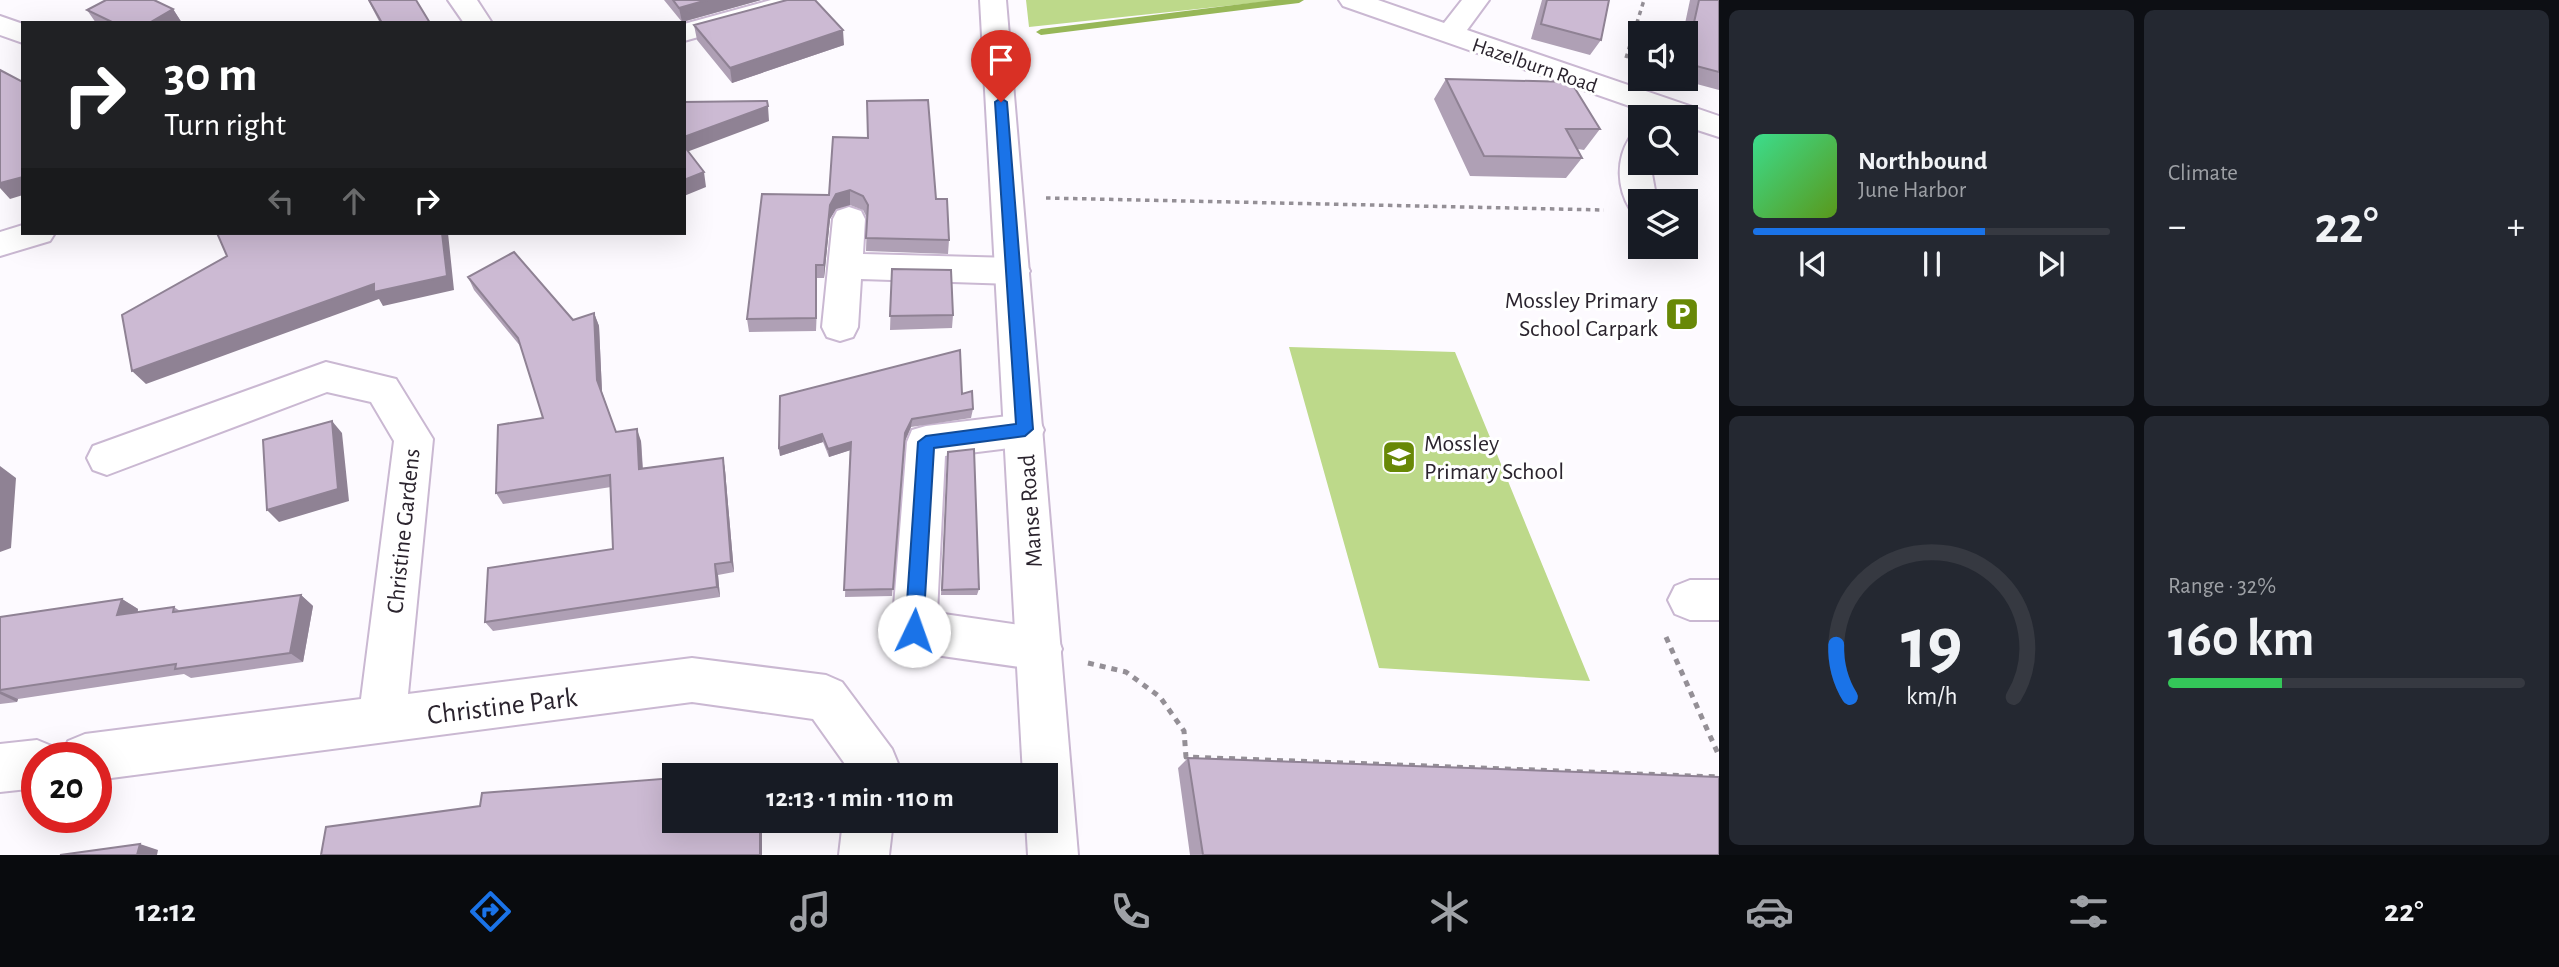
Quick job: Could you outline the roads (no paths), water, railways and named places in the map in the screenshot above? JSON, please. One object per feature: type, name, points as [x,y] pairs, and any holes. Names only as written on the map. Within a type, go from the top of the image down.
[{"type":"street","points":[[461,0],[472,10],[477,21]]},
{"type":"street","points":[[686,32],[801,0]]},
{"type":"street","name":"Manse Road","points":[[993,0],[1053,855]]},
{"type":"street","name":"Hazelburn Road","points":[[1352,0],[1616,92],[1641,105]]},
{"type":"street","points":[[1449,36],[1476,0]]},
{"type":"street","points":[[0,24],[21,34]]},
{"type":"street","name":"Hazelburn Road","points":[[1698,122],[1719,127]]},
{"type":"street","points":[[840,327],[849,219]]},
{"type":"street","points":[[0,244],[31,235]]},
{"type":"street","points":[[845,266],[1013,271]]},
{"type":"street","name":"Christine Gardens","points":[[107,458],[326,377],[383,390],[414,439],[383,721]]},
{"type":"street","points":[[1025,429],[926,442],[914,631],[1040,649]]},
{"type":"street","name":"Christine Park","points":[[112,755],[692,680],[826,698],[873,763]]},
{"type":"street","points":[[0,768],[21,766]]},
{"type":"street","points":[[864,855],[867,833]]},
{"type":"waterway","points":[[1041,32],[1299,0]]},
{"type":"place","name":"Mossley Primary School Carpark","points":[[1682,314]]},
{"type":"place","name":"Mossley Primary School","points":[[1399,457]]}]
